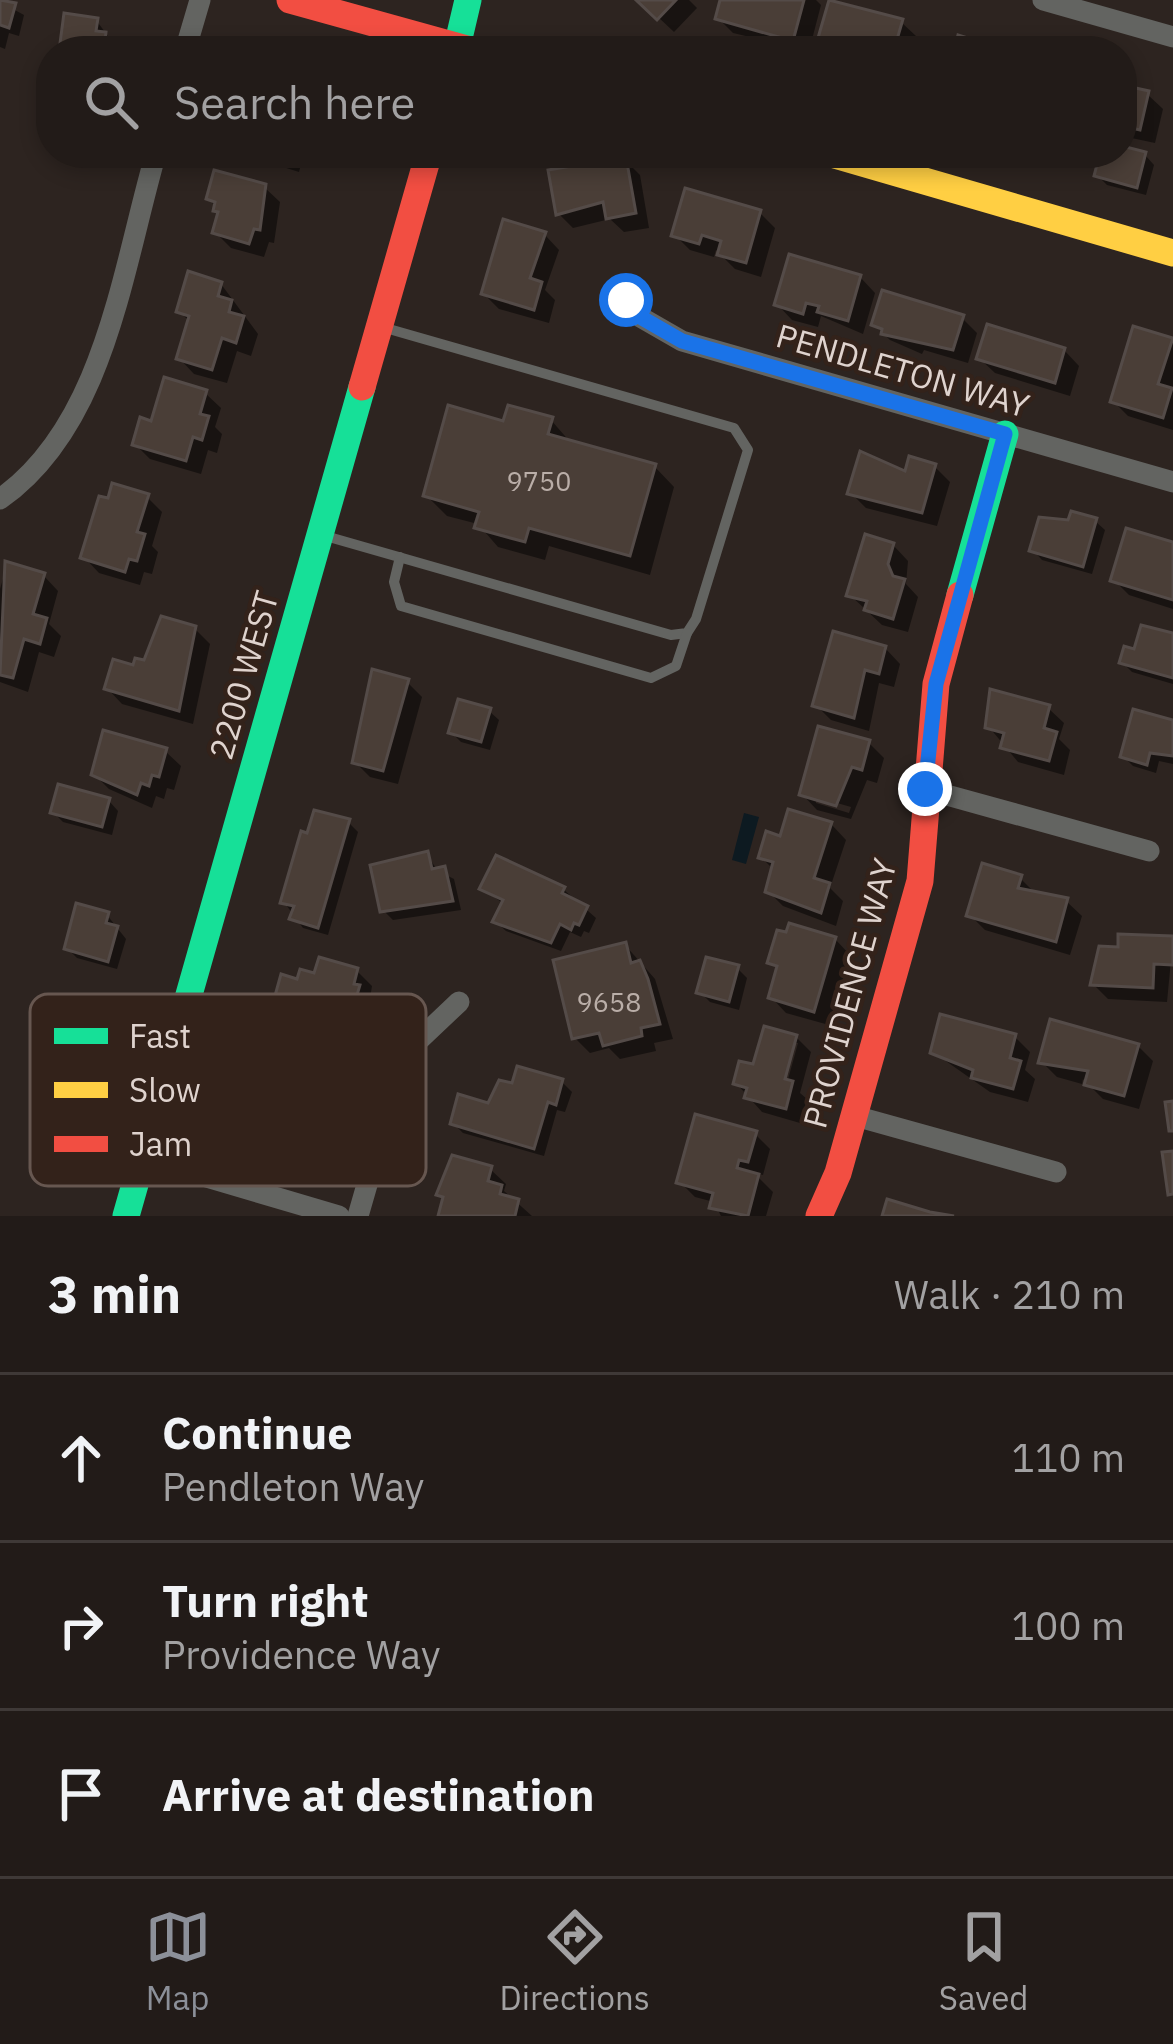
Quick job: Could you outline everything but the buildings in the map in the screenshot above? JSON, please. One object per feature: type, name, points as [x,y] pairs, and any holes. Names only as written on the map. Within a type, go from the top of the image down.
[{"type":"street","points":[[189,36],[200,0]]},
{"type":"street","points":[[290,0],[416,36]]},
{"type":"street","points":[[464,36],[468,0]]},
{"type":"street","points":[[1043,0],[1173,37]]},
{"type":"street","points":[[0,499],[42,464],[84,398],[152,168]]},
{"type":"street","name":"2200 WEST","points":[[189,994],[424,168]]},
{"type":"street","points":[[880,168],[1173,253]]},
{"type":"street","name":"PENDLETON WAY","points":[[626,300],[642,318],[682,341],[1173,482]]},
{"type":"street","name":"PROVIDENCE WAY","points":[[819,1216],[855,1116],[920,881],[936,684],[1005,434]]},
{"type":"street","points":[[925,789],[1149,851]]},
{"type":"street","points":[[426,1033],[459,1002]]},
{"type":"street","points":[[855,1116],[1056,1172]]},
{"type":"street","name":"2200 WEST","points":[[126,1216],[134,1186]]},
{"type":"street","points":[[235,1186],[339,1216]]},
{"type":"street","points":[[358,1216],[367,1186]]},
{"type":"lane","points":[[379,326],[734,428],[744,437],[748,450],[696,619],[676,666],[651,678],[400,606],[394,582],[400,556]]},
{"type":"lane","points":[[320,534],[671,635],[687,633]]},
{"type":"shaded area","points":[[744,813],[759,817],[746,864],[732,860]]},
{"type":"traffic: fast","points":[[460,36],[468,0]]},
{"type":"traffic: fast","points":[[189,994],[362,387]]},
{"type":"traffic: fast","points":[[960,595],[1005,434]]},
{"type":"traffic: fast","points":[[126,1216],[135,1186]]},
{"type":"traffic: slow","points":[[880,168],[1173,253]]},
{"type":"traffic: jam","points":[[290,0],[420,36]]},
{"type":"traffic: jam","points":[[362,387],[425,168]]},
{"type":"traffic: jam","points":[[819,1216],[838,1173],[920,881],[936,684],[960,595]]},
{"type":"route","points":[[626,300],[642,318],[682,341],[1005,434],[936,684],[925,789]]}]
